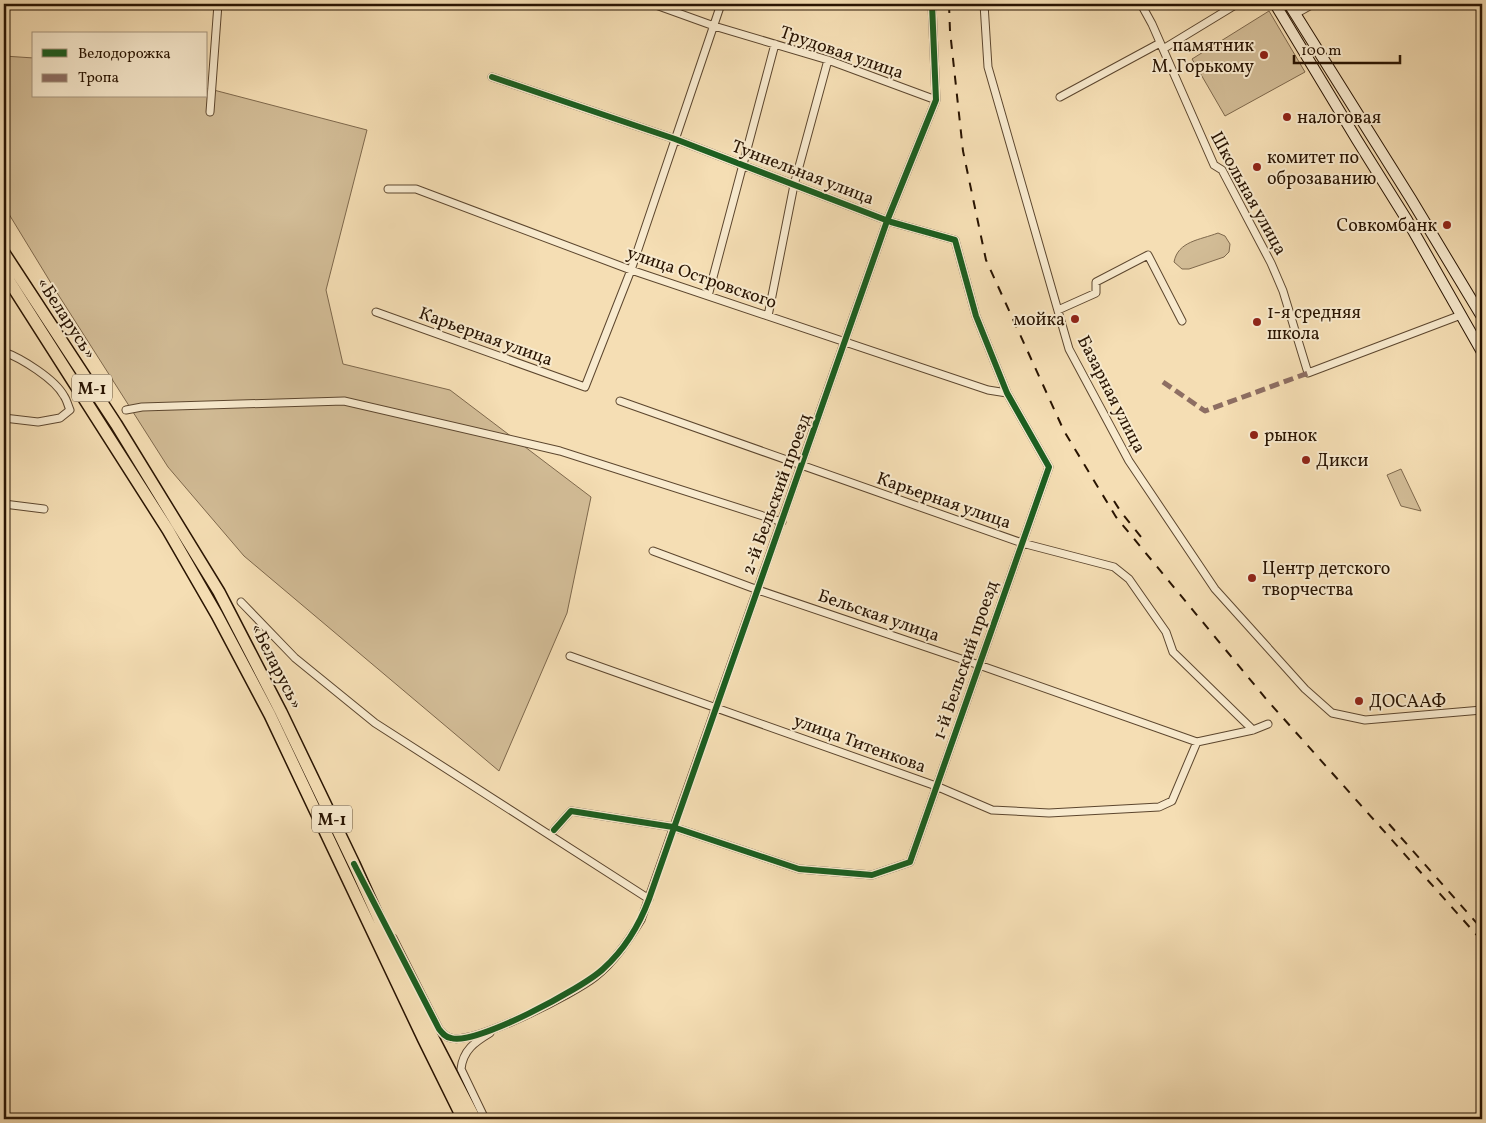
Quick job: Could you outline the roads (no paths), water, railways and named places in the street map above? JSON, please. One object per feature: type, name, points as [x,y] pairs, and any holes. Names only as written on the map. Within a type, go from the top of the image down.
[{"type":"highway","name":"«Беларусь»","points":[[4,253],[116,424],[219,592],[281,712],[354,864],[431,1034],[475,1119]]},
{"type":"highway","name":"«Беларусь»","points":[[4,273],[168,530],[217,615],[270,715],[463,1119]]},
{"type":"main road","points":[[1275,4],[1407,220],[1482,352]]},
{"type":"main road","points":[[1289,4],[1482,316]]},
{"type":"main road","points":[[1285,20],[1295,13]]},
{"type":"street","points":[[210,112],[218,4]]},
{"type":"street","name":"Трудовая улица","points":[[653,4],[714,26],[828,60],[936,100]]},
{"type":"street","points":[[631,270],[722,4]]},
{"type":"street","points":[[932,4],[936,100]]},
{"type":"street","name":"Базарная улица","points":[[984,4],[988,67],[1069,349],[1129,461],[1215,589],[1304,689],[1332,713],[1365,720],[1482,710]]},
{"type":"street","name":"Школьная улица","points":[[1141,4],[1152,24],[1214,165],[1222,170],[1271,263],[1308,373],[1461,314]]},
{"type":"street","points":[[1060,97],[1161,46],[1237,4]]},
{"type":"street","points":[[1295,13],[1311,4]]},
{"type":"street","points":[[708,296],[775,44]]},
{"type":"street","points":[[768,316],[794,185],[828,60]]},
{"type":"street","name":"Туннельная улица","points":[[492,77],[676,139],[887,221],[956,240],[976,316],[1007,393],[1049,467]]},
{"type":"street","name":"2-й Бельский проезд","points":[[503,1025],[570,993],[594,978],[628,941],[641,920],[887,221],[936,100]]},
{"type":"street","name":"улица Островского","points":[[388,189],[416,189],[631,270],[988,390],[1007,393]]},
{"type":"street","points":[[1058,310],[1096,293],[1096,282],[1148,255],[1182,321]]},
{"type":"street","name":"Карьерная улица","points":[[376,312],[585,387],[631,270]]},
{"type":"street","points":[[4,352],[17,357],[46,377],[64,395],[70,410],[60,418],[38,422],[4,418]]},
{"type":"street","points":[[126,410],[142,407],[344,402],[560,451],[782,522]]},
{"type":"street","name":"Карьерная улица","points":[[620,402],[1022,543],[1114,567],[1129,579],[1166,632],[1173,652],[1253,730]]},
{"type":"street","name":"1-й Бельский проезд","points":[[673,827],[799,870],[872,875],[910,862],[1049,467]]},
{"type":"street","points":[[4,504],[44,509]]},
{"type":"street","name":"Бельская улица","points":[[653,550],[758,590],[1197,742]]},
{"type":"street","points":[[241,602],[295,658],[375,723],[648,899]]},
{"type":"street","name":"улица Титенкова","points":[[570,656],[936,786],[992,810],[1049,813],[1159,807],[1172,800],[1197,742]]},
{"type":"street","points":[[1197,742],[1253,730],[1268,724]]},
{"type":"street","points":[[554,830],[571,811],[673,827]]},
{"type":"street","points":[[354,864],[443,1034],[451,1039],[462,1039],[503,1025]]},
{"type":"street","points":[[485,1119],[464,1077],[461,1069],[462,1060],[468,1049],[481,1038],[503,1025]]},
{"type":"railway","points":[[949,4],[950,31],[963,151],[986,260],[1064,431],[1116,517],[1267,700],[1482,941]]},
{"type":"railway","points":[[1114,501],[1141,537]]},
{"type":"railway","points":[[1389,824],[1482,929]]},
{"type":"place","name":"памятник М. Горькому","points":[[1264,55]]},
{"type":"place","name":"налоговая","points":[[1287,117]]},
{"type":"place","name":"комитет по оброзаванию","points":[[1257,167]]},
{"type":"place","name":"Совкомбанк","points":[[1447,225]]},
{"type":"place","name":"мойка","points":[[1075,319]]},
{"type":"place","name":"1-я средняя школа","points":[[1257,322]]},
{"type":"place","name":"рынок","points":[[1254,435]]},
{"type":"place","name":"Дикси","points":[[1306,460]]},
{"type":"place","name":"Центр детского творчества","points":[[1252,578]]},
{"type":"place","name":"ДОСААФ","points":[[1359,701]]}]
